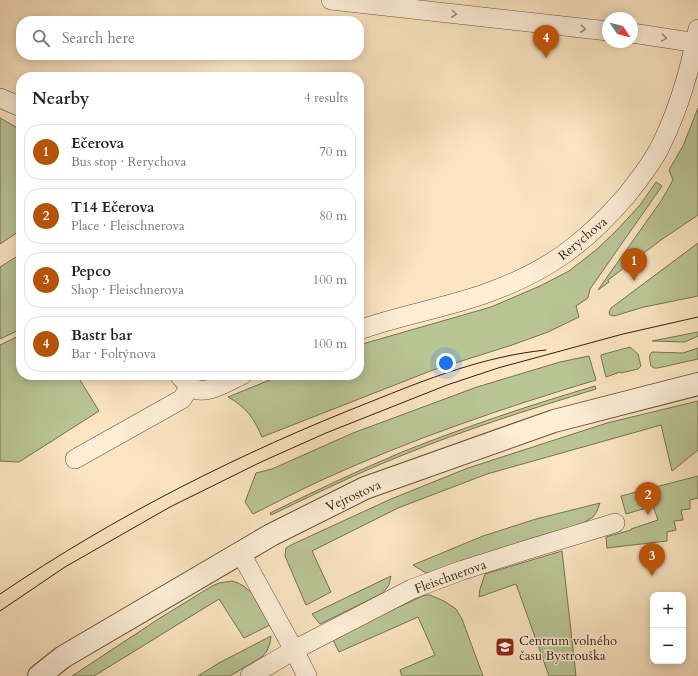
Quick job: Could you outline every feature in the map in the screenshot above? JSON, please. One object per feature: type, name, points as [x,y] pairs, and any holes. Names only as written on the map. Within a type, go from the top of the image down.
[{"type":"street","points":[[331,0],[602,30]]},
{"type":"street","points":[[638,33],[697,38]]},
{"type":"street","name":"Rerychova","points":[[364,328],[470,298],[502,287],[552,263],[587,237],[604,221],[636,184],[658,150],[667,133],[683,89],[697,38]]},
{"type":"street","points":[[0,98],[16,105]]},
{"type":"street","points":[[75,460],[182,399],[185,381],[200,390],[211,389],[231,380]]},
{"type":"street","name":"Vejrostova","points":[[39,676],[63,657],[240,552],[365,488],[554,421],[698,384]]},
{"type":"street","name":"Fleischnerova","points":[[250,676],[294,650],[412,589],[460,571],[615,523]]},
{"type":"street","points":[[240,552],[307,676]]},
{"type":"green space","points":[[698,108],[698,215],[661,240],[608,280],[609,282],[598,290],[661,201],[673,180],[669,170],[683,146]]},
{"type":"green space","points":[[0,118],[16,127],[16,233],[0,244]]},
{"type":"green space","points":[[656,182],[662,186],[590,289],[588,298],[576,306],[579,317],[548,332],[433,370],[262,437],[256,424],[245,409],[228,397],[270,380],[364,380],[364,344],[491,307],[540,286],[569,271],[596,250],[640,205]]},
{"type":"green space","points":[[698,243],[698,296],[644,307],[614,316],[610,315],[609,312],[611,308]]},
{"type":"green space","points":[[16,257],[16,331],[0,339],[0,267]]},
{"type":"green space","points":[[698,332],[698,336],[685,342],[652,341]]},
{"type":"green space","points":[[16,337],[16,380],[80,380],[99,411],[19,462],[0,461],[0,345]]},
{"type":"green space","points":[[630,347],[638,354],[641,366],[638,369],[620,372],[606,377],[601,355]]},
{"type":"green space","points":[[698,348],[698,359],[658,368],[651,366],[650,356],[652,352],[683,353]]},
{"type":"green space","points":[[589,356],[596,380],[492,413],[424,437],[357,464],[253,514],[245,502],[256,473],[272,469],[353,433],[477,387],[560,362]]},
{"type":"green space","points":[[595,386],[596,389],[499,420],[386,462],[271,515],[270,513],[402,452],[498,417]]},
{"type":"green space","points":[[698,401],[698,450],[672,471],[661,425],[487,474],[398,508],[312,551],[331,592],[306,605],[285,556],[286,548],[293,544],[391,499],[468,468],[607,423]]},
{"type":"green space","points":[[698,476],[698,498],[690,500],[690,509],[681,510],[683,520],[674,521],[676,530],[667,532],[667,541],[607,548],[606,537],[658,520],[653,506],[626,514],[621,496]]},
{"type":"green space","points":[[600,503],[593,517],[580,525],[536,537],[432,573],[426,573],[413,565],[483,536],[536,519]]},
{"type":"green space","points":[[562,551],[576,676],[549,676],[516,584],[479,597],[485,574]]},
{"type":"green space","points":[[391,576],[389,585],[383,593],[320,624],[312,614]]},
{"type":"green space","points":[[232,581],[246,588],[256,598],[270,625],[244,638],[219,599],[94,676],[72,676],[160,618],[212,586],[219,583]]},
{"type":"green space","points":[[425,595],[430,595],[444,601],[456,609],[462,619],[483,676],[402,676],[400,670],[435,655],[418,617],[339,652],[333,640],[379,616]]},
{"type":"green space","points":[[271,636],[267,651],[262,657],[230,676],[198,676],[219,663]]},
{"type":"tram line","points":[[0,611],[65,567],[170,507],[261,462],[326,433],[447,385],[498,368],[623,334],[698,317]]},
{"type":"tram line","points":[[0,594],[44,565],[133,512],[179,488],[274,443],[391,393],[435,377],[501,357],[546,350]]},
{"type":"place","name":"Bastr bar","points":[[546,58]]},
{"type":"place","name":"Ečerova","points":[[634,281]]},
{"type":"place","name":"T14 Ečerova","points":[[648,515]]},
{"type":"place","name":"Pepco","points":[[652,576]]},
{"type":"place","name":"Centrum volného času Bystrouška","points":[[505,647]]}]
